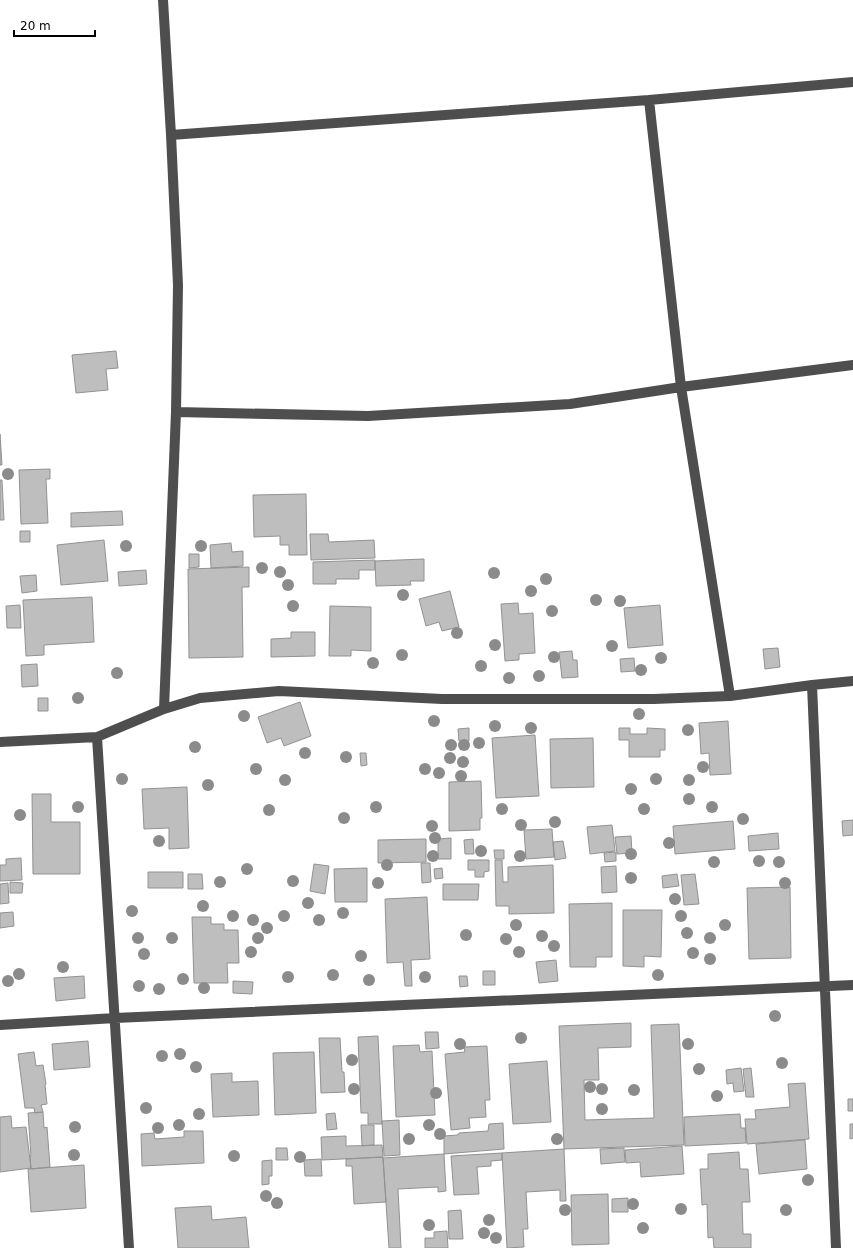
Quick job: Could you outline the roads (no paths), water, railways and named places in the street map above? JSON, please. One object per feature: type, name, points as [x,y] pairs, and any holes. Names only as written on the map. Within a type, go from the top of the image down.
[{"type":"street","points":[[163,0],[178,285],[176,412],[164,709]]},
{"type":"street","points":[[171,135],[649,100],[853,82]]},
{"type":"street","points":[[649,100],[682,388],[730,696]]},
{"type":"street","points":[[176,412],[368,416],[570,404],[853,365]]},
{"type":"street","points":[[0,742],[97,737],[164,709],[200,698],[279,691],[442,699],[654,699],[730,696],[853,681]]},
{"type":"street","points":[[812,685],[836,1248]]},
{"type":"street","points":[[97,737],[129,1248]]},
{"type":"street","points":[[0,1025],[115,1018],[853,985]]}]
